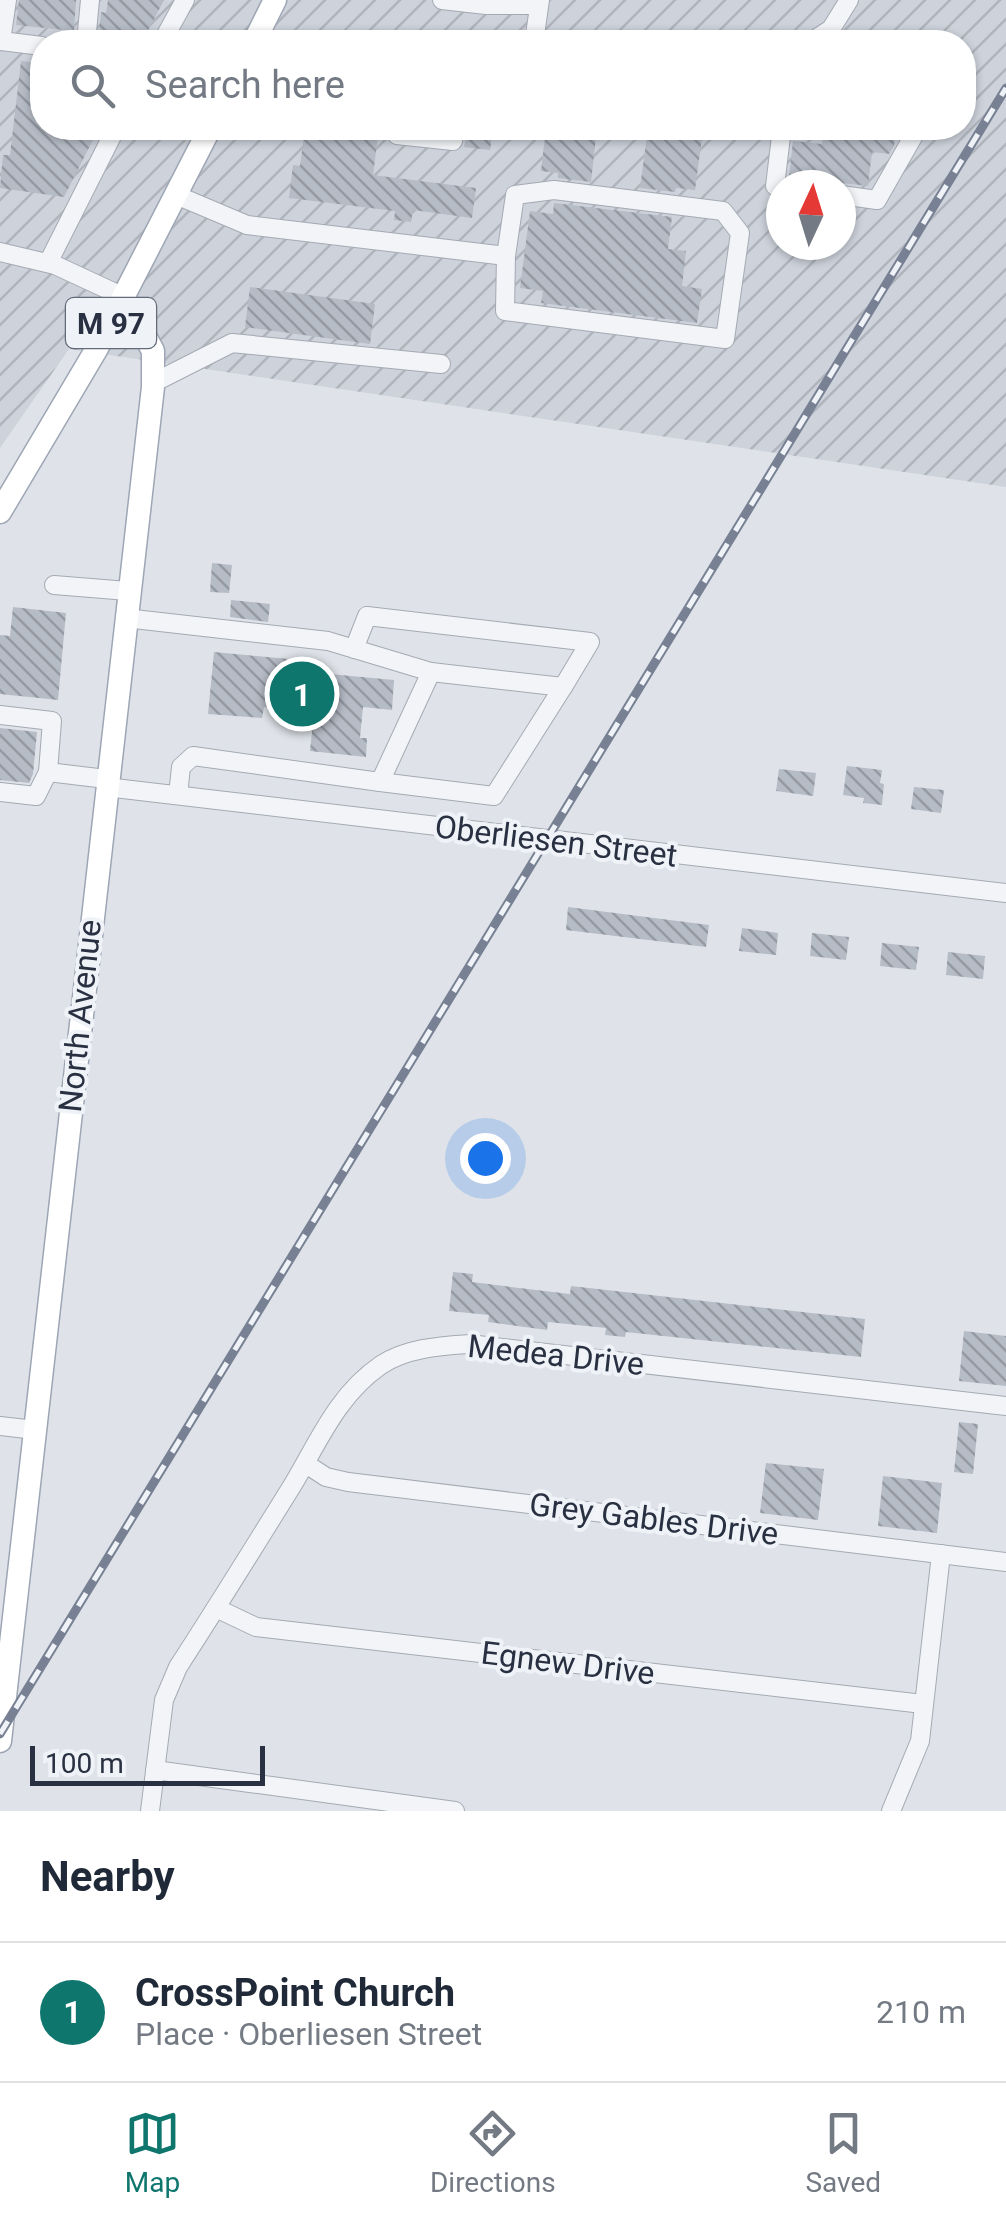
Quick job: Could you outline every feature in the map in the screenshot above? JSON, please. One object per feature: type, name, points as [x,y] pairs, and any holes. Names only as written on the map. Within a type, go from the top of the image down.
[{"type":"main road","points":[[266,30],[276,0]]},
{"type":"main road","name":"M 97","points":[[0,512],[66,404],[204,140]]},
{"type":"main road","name":"North Avenue","points":[[0,1742],[153,383],[148,339],[124,297]]},
{"type":"street","points":[[0,54],[7,0]]},
{"type":"street","points":[[87,30],[90,0]]},
{"type":"street","points":[[169,30],[185,0]]},
{"type":"street","points":[[442,0],[486,5],[539,2],[536,30]]},
{"type":"street","points":[[831,30],[849,0]]},
{"type":"street","points":[[1,41],[30,45]]},
{"type":"street","points":[[48,264],[110,140]]},
{"type":"street","points":[[777,170],[781,140]]},
{"type":"street","points":[[856,197],[877,200],[911,140]]},
{"type":"street","points":[[554,190],[723,212],[740,232],[726,338],[505,311],[506,256],[515,195],[554,190]]},
{"type":"street","points":[[176,196],[248,225],[506,256]]},
{"type":"street","points":[[0,252],[48,264],[124,297]]},
{"type":"street","points":[[153,383],[232,343],[441,364]]},
{"type":"street","points":[[54,585],[128,591]]},
{"type":"street","points":[[178,796],[181,766],[194,756],[494,796],[590,642],[367,616],[354,649]]},
{"type":"street","points":[[125,618],[328,641],[431,672],[563,687]]},
{"type":"street","points":[[380,782],[431,672]]},
{"type":"street","points":[[0,715],[52,721],[48,772],[36,796],[0,792]]},
{"type":"street","name":"Oberliesen Street","points":[[48,772],[178,796],[1006,893]]},
{"type":"street","name":"Medea Drive","points":[[150,1811],[164,1700],[178,1667],[306,1464],[329,1420],[357,1384],[383,1364],[420,1350],[469,1344],[1006,1406]]},
{"type":"street","points":[[0,1426],[35,1430]]},
{"type":"street","name":"Grey Gables Drive","points":[[306,1464],[326,1477],[348,1482],[1006,1562]]},
{"type":"street","points":[[891,1811],[920,1741],[941,1554]]},
{"type":"street","name":"Egnew Drive","points":[[216,1608],[256,1627],[923,1704]]},
{"type":"street","points":[[155,1770],[454,1811]]},
{"type":"shaded area","points":[[0,0],[1006,0],[1006,487],[69,349],[0,448]]},
{"type":"building","points":[[19,0],[76,0],[74,30],[16,25]]},
{"type":"building","points":[[108,0],[164,0],[148,30],[99,30],[101,12],[106,13]]},
{"type":"building","points":[[21,61],[30,62],[30,140],[93,140],[64,197],[0,188],[3,155],[10,155]]},
{"type":"building","points":[[303,140],[377,140],[373,175],[476,188],[472,218],[413,210],[411,222],[394,220],[395,211],[289,198],[293,165],[300,166]]},
{"type":"building","points":[[466,140],[491,140],[490,150],[464,147]]},
{"type":"building","points":[[545,140],[596,140],[591,182],[558,178],[558,173],[541,171]]},
{"type":"building","points":[[646,140],[702,140],[695,190],[640,188]]},
{"type":"building","points":[[822,140],[895,140],[889,154],[872,152],[868,186],[856,185],[856,170],[790,170],[793,141],[822,144]]},
{"type":"building","points":[[554,203],[672,217],[668,249],[686,251],[682,286],[702,289],[697,323],[541,303],[543,291],[520,288],[530,211],[553,214]]},
{"type":"building","points":[[250,287],[375,304],[370,344],[245,327]]},
{"type":"building","points":[[212,563],[232,565],[229,593],[210,592]]},
{"type":"building","points":[[231,600],[270,604],[268,622],[230,617]]},
{"type":"building","points":[[13,607],[66,613],[58,700],[0,694],[0,635],[10,636]]},
{"type":"building","points":[[214,652],[320,662],[319,673],[394,680],[392,710],[363,707],[360,738],[367,738],[366,757],[310,751],[314,712],[264,707],[262,718],[208,714]]},
{"type":"building","points":[[0,728],[37,732],[29,783],[0,780]]},
{"type":"building","points":[[847,766],[882,770],[882,805],[843,795]]},
{"type":"building","points":[[779,769],[816,773],[813,796],[776,791]]},
{"type":"building","points":[[914,787],[944,790],[941,813],[911,809]]},
{"type":"building","points":[[568,907],[709,925],[706,947],[566,930]]},
{"type":"building","points":[[742,928],[778,933],[776,955],[739,951]]},
{"type":"building","points":[[812,933],[849,937],[846,960],[810,956]]},
{"type":"building","points":[[882,943],[919,947],[916,970],[880,966]]},
{"type":"building","points":[[948,952],[985,956],[983,979],[946,975]]},
{"type":"building","points":[[453,1272],[473,1274],[472,1282],[570,1294],[571,1286],[865,1319],[861,1357],[626,1332],[625,1337],[605,1335],[606,1328],[548,1322],[547,1330],[488,1322],[489,1315],[449,1311]]},
{"type":"building","points":[[964,1331],[1006,1336],[1006,1386],[959,1381]]},
{"type":"building","points":[[959,1422],[978,1424],[973,1474],[954,1472]]},
{"type":"building","points":[[766,1463],[824,1469],[818,1520],[760,1513]]},
{"type":"building","points":[[883,1476],[942,1483],[937,1533],[878,1526]]},
{"type":"railway","points":[[976,137],[1006,88]]},
{"type":"railway","points":[[0,1734],[974,140]]},
{"type":"place","name":"CrossPoint Church","points":[[302,694]]}]
